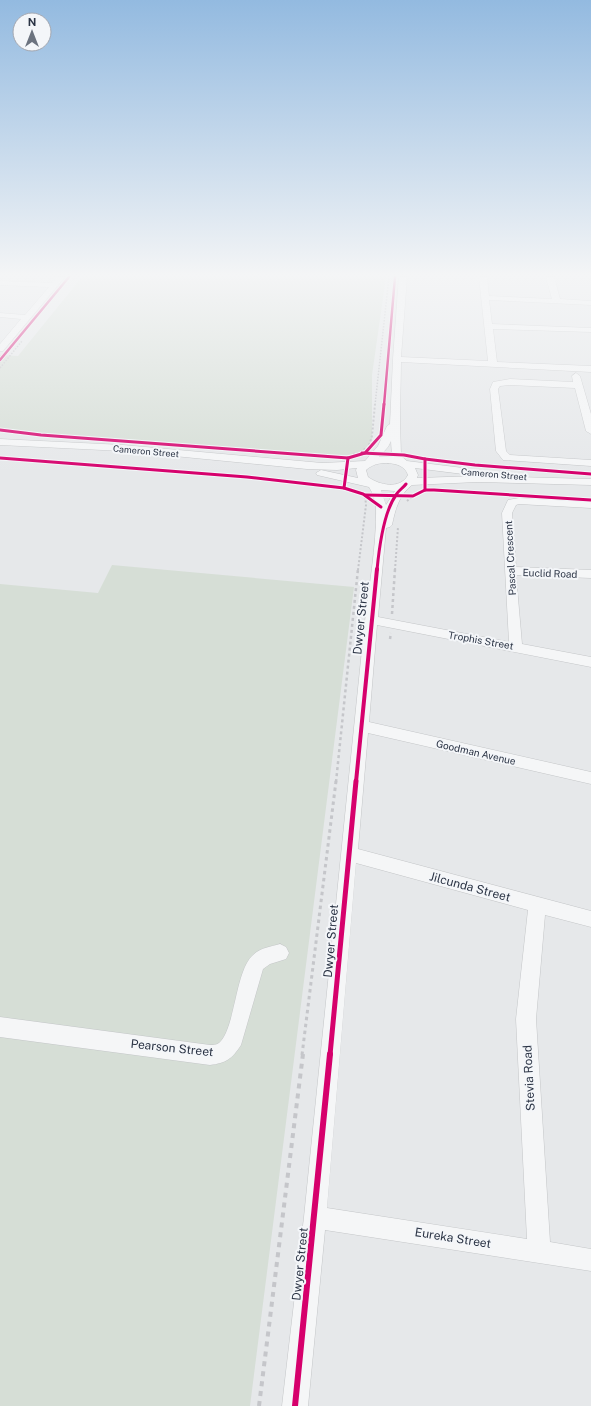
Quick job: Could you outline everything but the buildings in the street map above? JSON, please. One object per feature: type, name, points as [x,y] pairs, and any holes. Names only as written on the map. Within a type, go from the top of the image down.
[{"type":"street","points":[[398,343],[395,420],[396,456],[412,471],[412,479],[407,483]]},
{"type":"street","points":[[490,343],[493,364]]},
{"type":"street","points":[[397,359],[591,369]]},
{"type":"street","points":[[574,368],[591,431]]},
{"type":"street","points":[[578,385],[510,382],[496,384],[494,389],[501,451],[507,458],[591,463]]},
{"type":"street","points":[[365,458],[377,454],[383,447],[395,420]]},
{"type":"street","name":"Cameron Street","points":[[0,435],[44,443]]},
{"type":"street","name":"Cameron Street","points":[[0,442],[44,443],[248,459],[308,466],[348,462],[365,458],[435,469],[588,482]]},
{"type":"street","name":"Dwyer Street","points":[[295,1406],[315,1217],[371,620],[379,550],[381,507],[379,496],[372,485],[363,478],[361,474],[365,458]]},
{"type":"street","name":"Cameron Street","points":[[248,459],[390,488],[425,480],[502,478],[588,482]]},
{"type":"street","name":"Dwyer Street","points":[[379,550],[388,511],[395,496],[407,483]]},
{"type":"street","name":"Pascal Crescent","points":[[516,646],[507,513],[512,502],[537,501],[591,505]]},
{"type":"street","name":"Euclid Road","points":[[510,571],[591,574]]},
{"type":"street","name":"Trophis Street","points":[[371,620],[516,646],[591,662]]},
{"type":"street","name":"Goodman Avenue","points":[[361,726],[591,778]]},
{"type":"street","name":"Jilcunda Street","points":[[349,854],[591,919]]},
{"type":"street","name":"Stevia Road","points":[[536,905],[526,1019],[539,1252]]},
{"type":"street","name":"Pearson Street","points":[[0,1027],[210,1055],[219,1054],[227,1049],[234,1038],[251,976],[257,963],[266,956],[280,953]]},
{"type":"street","name":"Eureka Street","points":[[315,1217],[591,1260]]},
{"type":"path","points":[[0,360],[14,343]]},
{"type":"path","points":[[365,458],[372,436],[382,343]]},
{"type":"path","points":[[0,360],[6,360]]},
{"type":"path","points":[[365,458],[377,440]]},
{"type":"path","points":[[348,462],[377,454]]},
{"type":"path","points":[[405,503],[413,496],[424,490],[425,480]]},
{"type":"path","points":[[359,492],[381,507]]},
{"type":"path","points":[[365,495],[379,496]]},
{"type":"path","points":[[259,1406],[341,735],[366,505],[365,495]]},
{"type":"path","points":[[395,496],[413,496]]},
{"type":"path","points":[[390,639],[398,522]]},
{"type":"shaded area","points":[[29,343],[377,343],[372,375],[372,440],[362,454],[345,457],[0,432],[0,355],[18,356]]},
{"type":"shaded area","points":[[112,565],[354,587],[250,1406],[0,1406],[0,584],[98,593]]},
{"type":"cycle path","points":[[0,360],[14,343]]},
{"type":"cycle path","points":[[0,430],[41,435],[348,458],[365,453],[381,435],[389,343]]},
{"type":"cycle path","points":[[362,453],[404,455],[425,459],[425,490]]},
{"type":"cycle path","points":[[0,458],[247,477],[344,488]]},
{"type":"cycle path","points":[[348,458],[344,488],[363,494],[381,507]]},
{"type":"cycle path","points":[[425,459],[475,465],[591,474]]},
{"type":"cycle path","points":[[295,1406],[315,1217],[370,630],[379,550],[388,511],[395,496],[406,484]]},
{"type":"cycle path","points":[[365,495],[413,496],[425,490],[434,490],[591,500]]}]
